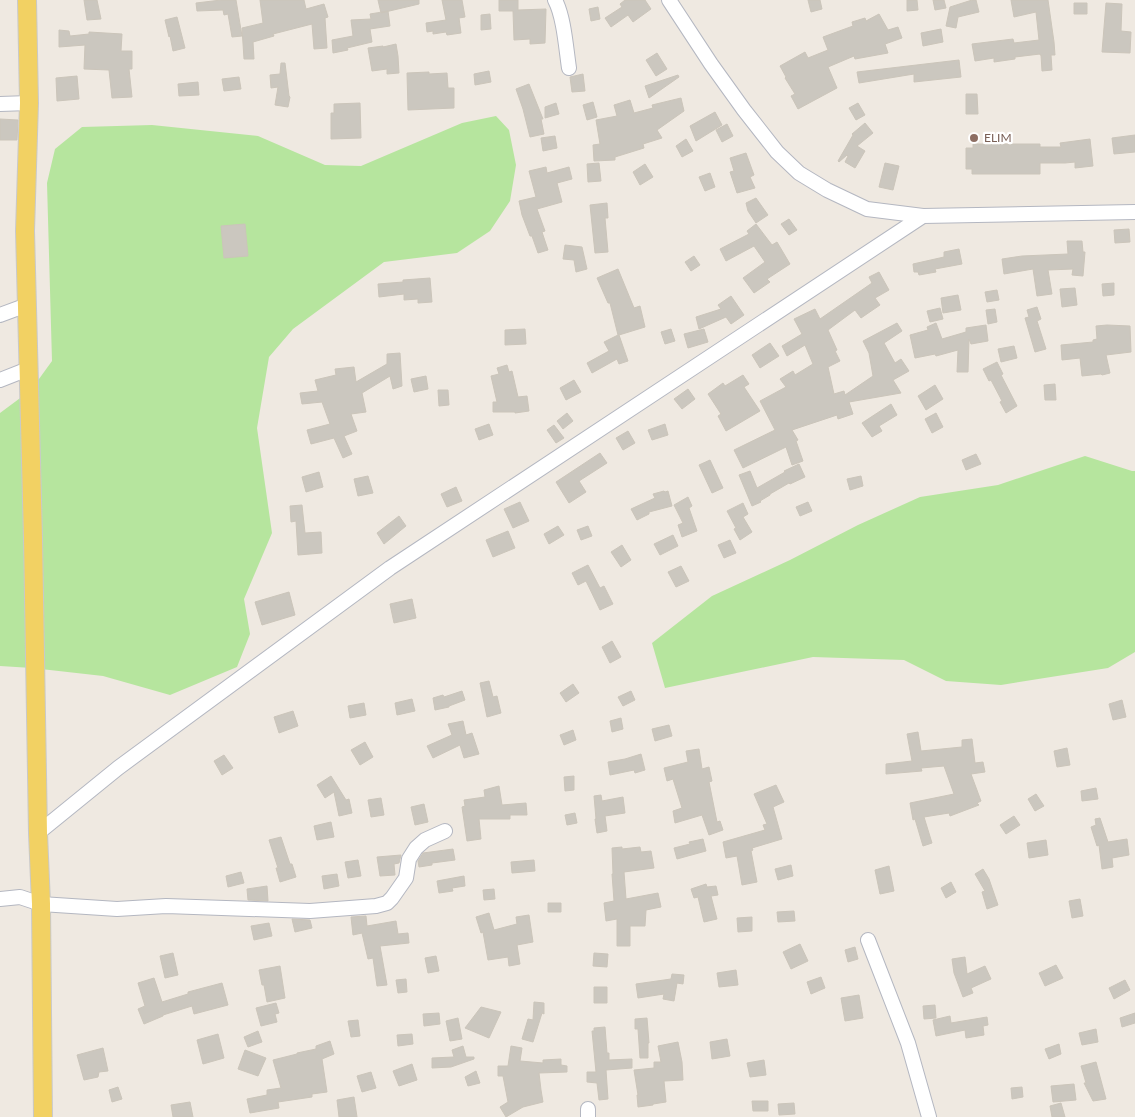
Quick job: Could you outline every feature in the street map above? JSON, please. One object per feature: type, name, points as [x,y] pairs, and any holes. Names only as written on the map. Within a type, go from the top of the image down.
[{"type":"main road","points":[[28,0],[30,104],[25,231],[41,904],[43,1117]]},
{"type":"street","points":[[555,0],[561,17],[569,68]]},
{"type":"street","points":[[669,0],[711,64],[777,152],[799,173],[827,190],[867,209],[923,216],[1135,212]]},
{"type":"street","points":[[0,104],[30,104]]},
{"type":"street","points":[[38,833],[118,768],[390,568],[923,216]]},
{"type":"street","points":[[0,315],[27,305]]},
{"type":"street","points":[[0,380],[28,369]]},
{"type":"street","points":[[0,899],[20,897],[41,904],[117,909],[166,906],[310,911],[376,906],[387,904],[406,878],[409,859],[416,848],[425,840],[445,831]]},
{"type":"street","points":[[868,940],[908,1043],[929,1117]]},
{"type":"green space","points":[[496,116],[509,130],[516,165],[510,201],[490,231],[457,253],[384,262],[293,329],[269,357],[257,428],[272,533],[244,599],[250,634],[237,667],[170,695],[103,676],[0,666],[0,413],[31,390],[52,361],[47,183],[55,149],[82,127],[152,125],[258,136],[325,165],[361,166],[462,123]]},
{"type":"green space","points":[[1085,456],[1135,471],[1135,652],[1108,668],[1001,685],[946,681],[904,660],[813,657],[665,688],[652,643],[712,596],[920,497],[998,485]]},
{"type":"building","points":[[84,0],[97,0],[101,19],[87,20]]},
{"type":"building","points":[[236,0],[242,36],[232,37],[228,14],[224,15],[223,10],[197,11],[196,3]]},
{"type":"building","points":[[260,0],[304,0],[306,9],[324,4],[328,17],[325,18],[327,48],[314,49],[312,24],[273,34],[274,36],[253,42],[254,59],[244,59],[242,28],[263,23]]},
{"type":"building","points":[[378,0],[419,0],[419,4],[381,13]]},
{"type":"building","points":[[442,0],[462,0],[465,17],[459,18],[461,33],[447,35],[446,32],[433,34],[433,31],[427,32],[426,23],[446,20]]},
{"type":"building","points":[[499,0],[518,0],[518,10],[546,9],[545,43],[530,44],[530,39],[514,40],[513,11],[499,11]]},
{"type":"building","points":[[625,0],[645,0],[651,9],[633,22],[628,15],[611,27],[605,18],[622,7],[620,4]]},
{"type":"building","points":[[808,0],[820,0],[822,9],[811,12]]},
{"type":"building","points":[[907,0],[917,0],[918,10],[907,11]]},
{"type":"building","points":[[933,0],[944,0],[946,8],[935,10]]},
{"type":"building","points":[[976,0],[979,12],[958,17],[956,28],[946,26],[950,7]]},
{"type":"building","points":[[1011,0],[1048,0],[1055,55],[1051,55],[1052,70],[1042,71],[1040,54],[994,62],[994,58],[975,61],[972,44],[1013,39],[1014,43],[1039,40],[1036,12],[1014,17]]},
{"type":"building","points":[[1074,3],[1087,3],[1087,14],[1074,14]]},
{"type":"building","points":[[1106,3],[1122,4],[1121,31],[1131,32],[1130,53],[1102,52]]},
{"type":"building","points":[[598,7],[600,19],[591,21],[589,9]]},
{"type":"building","points":[[388,11],[390,26],[370,29],[372,42],[333,53],[332,40],[353,36],[351,20],[371,19],[370,14]]},
{"type":"building","points":[[490,14],[491,29],[481,30],[481,15]]},
{"type":"building","points":[[879,14],[888,30],[898,27],[902,38],[885,44],[888,53],[855,59],[854,56],[828,67],[837,88],[798,109],[791,96],[795,94],[780,66],[805,52],[808,58],[828,50],[823,37],[853,26],[852,22],[865,18],[866,21]]},
{"type":"building","points":[[177,17],[185,48],[173,51],[165,20]]},
{"type":"building","points":[[941,29],[943,42],[923,46],[921,33]]},
{"type":"building","points":[[59,30],[69,31],[70,36],[89,34],[89,32],[122,34],[121,51],[132,51],[132,69],[129,69],[132,97],[112,98],[109,70],[84,69],[85,45],[59,47]]},
{"type":"building","points":[[396,44],[399,73],[387,74],[387,69],[372,71],[368,48]]},
{"type":"building","points":[[657,53],[667,69],[656,76],[646,60]]},
{"type":"building","points":[[959,60],[961,77],[914,82],[914,74],[859,83],[857,72]]},
{"type":"building","points":[[281,63],[285,63],[290,97],[288,107],[275,105],[278,87],[271,88],[270,75],[280,74]]},
{"type":"building","points":[[489,71],[491,82],[475,85],[474,74]]},
{"type":"building","points":[[429,72],[429,74],[447,73],[448,88],[454,88],[454,108],[408,110],[407,73]]},
{"type":"building","points":[[583,74],[585,91],[572,92],[570,77]]},
{"type":"building","points":[[678,75],[679,77],[649,98],[645,86]]},
{"type":"building","points":[[77,76],[79,99],[57,101],[56,78]]},
{"type":"building","points":[[239,77],[241,89],[224,91],[222,79]]},
{"type":"building","points":[[198,82],[199,95],[179,96],[178,84]]},
{"type":"building","points":[[529,84],[543,119],[541,119],[544,134],[530,137],[516,89]]},
{"type":"building","points":[[966,94],[977,94],[978,114],[966,114]]},
{"type":"building","points":[[681,98],[684,111],[657,130],[662,138],[643,144],[644,148],[615,157],[615,160],[594,161],[593,145],[600,144],[596,120],[617,116],[614,105],[630,100],[634,113],[653,108],[652,105]]},
{"type":"building","points":[[593,102],[597,117],[587,120],[583,105]]},
{"type":"building","points":[[360,103],[361,138],[331,139],[331,113],[334,113],[334,104]]},
{"type":"building","points":[[556,103],[559,114],[545,118],[545,107]]},
{"type":"building","points":[[858,103],[865,115],[856,120],[849,108]]},
{"type":"building","points":[[715,112],[722,125],[696,141],[690,126]]},
{"type":"building","points":[[0,119],[18,120],[17,140],[0,140]]},
{"type":"building","points":[[865,123],[873,133],[857,146],[865,151],[855,168],[845,162],[847,155],[839,162],[852,134]]},
{"type":"building","points":[[727,124],[733,136],[722,142],[716,130]]},
{"type":"building","points":[[1135,135],[1135,152],[1114,154],[1112,138]]},
{"type":"building","points":[[555,136],[557,148],[543,151],[541,138]]},
{"type":"building","points":[[686,139],[693,151],[682,157],[676,146]]},
{"type":"building","points":[[1090,139],[1093,166],[1075,168],[1075,162],[1040,163],[1040,174],[972,174],[972,169],[966,169],[966,148],[973,148],[973,144],[1040,144],[1040,147],[1061,147],[1060,143]]},
{"type":"building","points":[[746,153],[754,175],[750,177],[755,188],[737,193],[730,172],[734,171],[730,158]]},
{"type":"building","points":[[599,163],[601,181],[588,182],[587,164]]},
{"type":"building","points":[[885,163],[899,166],[893,190],[879,187]]},
{"type":"building","points":[[645,164],[653,177],[640,185],[633,172]]},
{"type":"building","points":[[546,167],[547,173],[569,167],[572,179],[557,183],[562,202],[537,209],[545,231],[542,232],[548,250],[538,253],[522,215],[519,201],[536,197],[529,171]]},
{"type":"building","points":[[710,173],[715,187],[705,191],[699,177]]},
{"type":"building","points":[[756,198],[768,215],[756,223],[748,211],[746,203]]},
{"type":"building","points":[[607,203],[608,218],[605,218],[608,252],[595,253],[590,205]]},
{"type":"building","points":[[789,219],[797,230],[789,235],[781,224]]},
{"type":"building","points":[[245,224],[248,256],[224,258],[221,226]]},
{"type":"building","points":[[756,224],[772,245],[777,242],[790,264],[767,279],[770,282],[754,293],[743,278],[765,262],[754,246],[726,261],[720,249],[749,234],[747,231]]},
{"type":"building","points":[[1129,229],[1130,242],[1115,243],[1114,230]]},
{"type":"building","points":[[1067,241],[1082,241],[1083,252],[1085,252],[1083,276],[1072,275],[1073,269],[1048,270],[1052,294],[1037,296],[1033,269],[1004,274],[1002,259],[1068,254]]},
{"type":"building","points":[[565,245],[582,247],[587,269],[576,272],[574,260],[563,259]]},
{"type":"building","points":[[959,249],[962,264],[935,269],[936,272],[919,275],[918,272],[914,272],[913,264],[944,257],[944,252]]},
{"type":"building","points":[[694,256],[700,265],[691,271],[685,262]]},
{"type":"building","points":[[618,269],[634,308],[640,306],[645,327],[619,335],[628,361],[619,364],[617,359],[592,373],[587,363],[609,351],[604,342],[618,335],[610,303],[608,303],[597,278]]},
{"type":"building","points":[[879,272],[889,290],[875,298],[880,305],[861,318],[855,310],[828,330],[840,361],[828,367],[834,394],[844,391],[845,395],[873,376],[869,353],[863,341],[897,323],[902,331],[884,343],[895,363],[901,359],[909,371],[893,380],[901,393],[849,402],[853,414],[838,419],[837,415],[792,430],[798,440],[796,441],[803,461],[792,465],[786,447],[743,468],[734,450],[775,430],[760,401],[786,387],[780,379],[793,371],[795,375],[813,364],[805,345],[787,356],[782,346],[802,334],[794,319],[815,309],[820,319],[872,283],[869,277]]},
{"type":"building","points":[[430,278],[432,302],[418,303],[418,299],[404,300],[404,294],[379,297],[378,284]]},
{"type":"building","points":[[1114,283],[1114,295],[1103,296],[1102,284]]},
{"type":"building","points":[[1075,288],[1077,305],[1062,307],[1060,289]]},
{"type":"building","points":[[997,290],[999,300],[987,302],[985,292]]},
{"type":"building","points":[[958,295],[961,310],[943,313],[941,298]]},
{"type":"building","points":[[731,296],[744,315],[731,324],[726,317],[699,329],[696,317],[721,309],[718,305]]},
{"type":"building","points":[[1037,307],[1041,319],[1037,321],[1046,349],[1035,352],[1025,318],[1029,317],[1027,310]]},
{"type":"building","points":[[940,308],[943,319],[930,322],[927,311]]},
{"type":"building","points":[[995,309],[997,322],[988,324],[986,310]]},
{"type":"building","points":[[936,323],[942,339],[966,332],[966,328],[986,325],[988,341],[971,344],[969,339],[968,372],[957,372],[958,350],[936,356],[935,354],[915,358],[910,335],[928,330],[927,327]]},
{"type":"building","points":[[1096,326],[1130,326],[1131,352],[1106,355],[1110,373],[1082,376],[1080,358],[1062,360],[1061,345],[1093,342],[1093,340],[1097,339]]},
{"type":"building","points":[[525,329],[526,344],[505,345],[505,330]]},
{"type":"building","points":[[671,329],[675,341],[665,344],[661,332]]},
{"type":"building","points":[[704,329],[708,342],[688,348],[684,334]]},
{"type":"building","points":[[770,343],[779,356],[760,368],[752,355]]},
{"type":"building","points":[[1014,346],[1017,358],[1001,362],[998,349]]},
{"type":"building","points":[[400,353],[402,386],[393,389],[390,376],[362,393],[366,412],[351,414],[357,431],[344,436],[352,454],[343,458],[334,438],[311,444],[307,430],[330,424],[322,402],[302,404],[300,393],[318,391],[315,380],[336,375],[335,369],[354,367],[356,382],[387,364],[387,354]]},
{"type":"building","points":[[997,362],[1003,374],[1001,375],[1017,406],[1006,413],[1000,402],[1002,401],[983,369]]},
{"type":"building","points":[[507,365],[509,372],[512,371],[518,397],[527,396],[529,411],[515,413],[493,412],[493,402],[497,402],[491,376],[499,374],[497,368]]},
{"type":"building","points":[[743,375],[749,384],[744,387],[760,411],[726,431],[718,416],[721,414],[708,394],[723,383],[725,386]]},
{"type":"building","points":[[426,376],[428,389],[414,392],[411,379]]},
{"type":"building","points":[[574,380],[581,392],[566,400],[560,388]]},
{"type":"building","points":[[1055,384],[1056,400],[1045,400],[1044,385]]},
{"type":"building","points":[[935,385],[943,399],[926,410],[918,396]]},
{"type":"building","points":[[688,389],[695,399],[682,409],[674,399]]},
{"type":"building","points":[[438,390],[448,390],[449,405],[439,406]]},
{"type":"building","points":[[891,404],[897,415],[879,426],[882,431],[872,437],[862,423]]},
{"type":"building","points":[[567,413],[573,421],[563,429],[557,421]]},
{"type":"building","points":[[936,413],[943,427],[932,433],[925,419]]},
{"type":"building","points":[[489,424],[493,435],[479,440],[475,429]]},
{"type":"building","points":[[665,424],[668,435],[652,440],[648,430]]},
{"type":"building","points":[[554,425],[564,438],[556,443],[547,430]]},
{"type":"building","points":[[628,431],[635,443],[623,450],[616,438]]},
{"type":"building","points":[[600,453],[607,463],[579,481],[586,492],[569,503],[556,482]]},
{"type":"building","points":[[976,454],[981,464],[966,470],[962,460]]},
{"type":"building","points":[[710,460],[723,488],[712,493],[699,465]]},
{"type":"building","points":[[799,464],[805,477],[789,483],[752,506],[739,475],[750,471],[757,488]]},
{"type":"building","points":[[319,472],[323,487],[306,492],[302,477]]},
{"type":"building","points":[[368,476],[373,493],[358,496],[354,479]]},
{"type":"building","points":[[861,476],[863,486],[850,490],[847,479]]},
{"type":"building","points":[[456,487],[462,501],[447,507],[441,494]]},
{"type":"building","points":[[668,491],[672,506],[649,512],[649,514],[637,520],[631,509],[655,498],[653,494]]},
{"type":"building","points":[[688,497],[692,506],[689,508],[697,531],[682,537],[678,525],[683,523],[674,505]]},
{"type":"building","points":[[520,502],[529,521],[513,528],[504,509]]},
{"type":"building","points":[[808,502],[812,511],[800,516],[796,507]]},
{"type":"building","points":[[743,503],[748,514],[743,517],[752,532],[740,540],[727,511]]},
{"type":"building","points":[[302,505],[305,533],[321,532],[322,553],[298,555],[296,521],[291,522],[290,506]]},
{"type":"building","points":[[399,516],[406,526],[384,544],[377,533]]},
{"type":"building","points":[[558,526],[564,535],[549,544],[544,534]]},
{"type":"building","points":[[588,526],[592,536],[581,540],[577,530]]},
{"type":"building","points":[[508,531],[515,548],[493,557],[486,540]]},
{"type":"building","points":[[673,535],[678,546],[660,555],[654,544]]},
{"type":"building","points":[[730,540],[736,553],[724,558],[718,545]]},
{"type":"building","points":[[622,545],[631,560],[621,567],[611,552]]},
{"type":"building","points":[[588,565],[600,588],[604,586],[613,604],[600,610],[586,581],[578,585],[572,573]]},
{"type":"building","points":[[681,566],[689,581],[676,587],[668,572]]},
{"type":"building","points":[[289,592],[295,615],[262,625],[255,602]]},
{"type":"building","points":[[412,599],[416,618],[394,623],[390,604]]},
{"type":"building","points":[[612,641],[621,657],[610,663],[602,647]]},
{"type":"building","points":[[489,681],[493,697],[497,696],[501,713],[487,717],[480,683]]},
{"type":"building","points":[[573,684],[579,693],[566,702],[560,693]]},
{"type":"building","points":[[462,691],[465,700],[449,707],[435,710],[433,698],[443,695],[444,697]]},
{"type":"building","points":[[631,691],[635,700],[623,706],[618,697]]},
{"type":"building","points":[[412,699],[415,711],[397,715],[395,703]]},
{"type":"building","points":[[1122,700],[1126,717],[1113,720],[1109,704]]},
{"type":"building","points":[[364,703],[366,715],[350,718],[348,706]]},
{"type":"building","points":[[293,711],[298,726],[279,733],[274,717]]},
{"type":"building","points":[[621,718],[623,729],[612,732],[610,721]]},
{"type":"building","points":[[463,721],[466,735],[472,733],[479,754],[464,758],[460,745],[433,758],[427,746],[452,735],[448,724]]},
{"type":"building","points":[[669,725],[672,736],[655,741],[652,729]]},
{"type":"building","points":[[573,730],[576,740],[564,745],[560,735]]},
{"type":"building","points":[[918,732],[921,751],[962,747],[962,740],[972,739],[975,763],[983,762],[985,772],[971,774],[981,801],[977,803],[979,805],[950,816],[949,813],[924,817],[932,843],[923,846],[915,819],[913,820],[910,803],[954,794],[944,766],[921,768],[922,771],[886,774],[886,764],[912,761],[907,734]]},
{"type":"building","points":[[365,742],[373,757],[360,765],[351,750]]},
{"type":"building","points":[[1067,748],[1070,765],[1057,767],[1054,751]]},
{"type":"building","points":[[699,749],[702,769],[709,767],[712,781],[709,782],[717,822],[720,821],[723,830],[709,835],[702,815],[675,823],[673,811],[682,808],[673,779],[667,781],[664,768],[688,762],[686,751]]},
{"type":"building","points":[[641,754],[645,770],[635,773],[634,770],[610,775],[608,762]]},
{"type":"building","points":[[224,755],[233,768],[222,775],[214,761]]},
{"type":"building","points":[[331,776],[346,800],[349,799],[352,813],[339,816],[334,792],[325,798],[317,785]]},
{"type":"building","points":[[574,776],[574,790],[565,791],[564,777]]},
{"type":"building","points":[[776,785],[784,802],[773,807],[782,839],[752,848],[757,882],[742,885],[737,856],[726,858],[723,842],[765,830],[763,825],[767,824],[754,794]]},
{"type":"building","points":[[499,786],[502,805],[526,803],[527,815],[510,815],[510,819],[479,819],[481,839],[467,841],[462,807],[465,806],[464,800],[485,797],[484,790]]},
{"type":"building","points":[[1096,788],[1098,799],[1082,801],[1081,791]]},
{"type":"building","points":[[1036,794],[1044,806],[1035,811],[1028,799]]},
{"type":"building","points":[[601,795],[602,801],[623,797],[625,813],[605,816],[607,831],[597,833],[594,796]]},
{"type":"building","points":[[381,798],[384,815],[371,817],[368,800]]},
{"type":"building","points":[[424,804],[428,822],[415,825],[411,807]]},
{"type":"building","points":[[575,813],[577,823],[567,825],[565,815]]},
{"type":"building","points":[[1014,816],[1020,825],[1006,834],[1000,825]]},
{"type":"building","points":[[1100,818],[1108,842],[1127,839],[1129,855],[1112,858],[1113,867],[1102,869],[1099,845],[1097,846],[1091,827],[1096,825],[1095,819]]},
{"type":"building","points":[[331,822],[334,837],[317,840],[314,826]]},
{"type":"building","points":[[281,837],[296,877],[280,882],[276,868],[278,868],[269,840]]},
{"type":"building","points":[[703,839],[706,851],[677,859],[674,848]]},
{"type":"building","points":[[1046,840],[1048,855],[1029,858],[1027,843]]},
{"type":"building","points":[[622,847],[622,849],[640,847],[641,852],[651,851],[654,868],[624,872],[626,899],[658,893],[661,907],[646,910],[645,926],[630,926],[630,946],[617,946],[617,919],[606,921],[604,903],[614,901],[612,848]]},
{"type":"building","points":[[453,849],[455,860],[419,867],[418,861],[423,853]]},
{"type":"building","points":[[401,855],[399,863],[394,864],[395,875],[380,876],[377,857]]},
{"type":"building","points":[[358,860],[361,876],[348,878],[345,862]]},
{"type":"building","points":[[534,860],[535,871],[512,873],[511,862]]},
{"type":"building","points":[[791,865],[793,876],[778,880],[775,869]]},
{"type":"building","points":[[889,866],[894,891],[880,894],[875,870]]},
{"type":"building","points":[[983,869],[989,879],[998,905],[987,909],[982,892],[985,891],[975,874]]},
{"type":"building","points":[[241,872],[244,883],[228,887],[226,876]]},
{"type":"building","points":[[337,874],[339,886],[324,889],[322,876]]},
{"type":"building","points":[[464,876],[465,886],[452,888],[453,891],[439,893],[437,881]]},
{"type":"building","points":[[951,882],[956,892],[946,898],[941,888]]},
{"type":"building","points":[[706,884],[707,887],[716,886],[718,895],[711,896],[717,919],[704,922],[698,897],[694,898],[691,889]]},
{"type":"building","points":[[267,886],[268,901],[248,900],[247,889]]},
{"type":"building","points":[[494,889],[495,899],[484,900],[483,890]]},
{"type":"building","points":[[1080,899],[1083,916],[1072,918],[1069,901]]},
{"type":"building","points":[[548,903],[561,903],[561,912],[548,912]]},
{"type":"building","points":[[794,911],[795,921],[778,922],[777,912]]},
{"type":"building","points":[[489,913],[494,930],[517,924],[516,917],[529,915],[533,942],[517,945],[520,964],[509,966],[508,957],[488,960],[483,932],[481,933],[476,917]]},
{"type":"building","points":[[366,916],[367,926],[396,921],[398,934],[408,933],[409,943],[380,946],[387,985],[377,986],[373,958],[368,959],[362,933],[353,935],[351,917]]},
{"type":"building","points":[[752,917],[752,931],[738,932],[737,918]]},
{"type":"building","points":[[292,919],[310,920],[312,928],[295,932]]},
{"type":"building","points":[[269,923],[272,936],[254,940],[251,926]]},
{"type":"building","points":[[800,944],[808,961],[791,969],[783,952]]},
{"type":"building","points":[[855,947],[858,959],[848,962],[845,950]]},
{"type":"building","points":[[173,953],[178,975],[165,978],[160,956]]},
{"type":"building","points":[[594,953],[608,954],[607,967],[593,966]]},
{"type":"building","points":[[436,956],[439,971],[428,973],[425,958]]},
{"type":"building","points":[[965,957],[967,974],[985,966],[991,979],[971,988],[973,993],[963,997],[954,973],[952,959]]},
{"type":"building","points":[[1056,965],[1063,978],[1045,986],[1039,973]]},
{"type":"building","points":[[280,966],[285,998],[267,1002],[259,970]]},
{"type":"building","points":[[736,970],[738,985],[719,987],[717,973]]},
{"type":"building","points":[[672,974],[684,975],[683,984],[677,983],[674,1001],[663,999],[664,994],[638,998],[636,984],[671,979]]},
{"type":"building","points":[[821,977],[825,988],[811,994],[807,982]]},
{"type":"building","points":[[154,978],[162,1002],[188,994],[188,992],[222,983],[228,1005],[194,1014],[192,1006],[163,1015],[144,1024],[138,1009],[145,1006],[138,983]]},
{"type":"building","points":[[406,979],[407,992],[398,993],[396,980]]},
{"type":"building","points":[[1125,980],[1130,990],[1114,999],[1109,988]]},
{"type":"building","points":[[594,987],[607,987],[607,1003],[594,1003]]},
{"type":"building","points":[[859,995],[863,1018],[845,1021],[841,998]]},
{"type":"building","points":[[534,1002],[544,1003],[544,1014],[542,1013],[533,1042],[522,1039],[528,1019],[533,1020]]},
{"type":"building","points":[[276,1003],[279,1013],[275,1014],[277,1022],[261,1026],[256,1008]]},
{"type":"building","points":[[935,1005],[936,1018],[924,1019],[923,1006]]},
{"type":"building","points":[[481,1007],[501,1012],[489,1038],[465,1028]]},
{"type":"building","points":[[439,1013],[440,1024],[424,1026],[423,1014]]},
{"type":"building","points":[[1135,1013],[1135,1023],[1122,1027],[1120,1018]]},
{"type":"building","points":[[950,1016],[951,1023],[987,1017],[988,1025],[983,1026],[984,1035],[966,1038],[965,1030],[936,1036],[933,1020]]},
{"type":"building","points":[[458,1018],[462,1039],[450,1041],[446,1021]]},
{"type":"building","points":[[647,1018],[648,1058],[640,1058],[638,1029],[635,1029],[635,1019]]},
{"type":"building","points":[[358,1020],[360,1036],[351,1037],[348,1021]]},
{"type":"building","points":[[605,1027],[609,1060],[632,1059],[632,1068],[606,1070],[608,1099],[599,1100],[597,1083],[587,1082],[587,1072],[596,1072],[592,1031],[594,1031],[594,1028]]},
{"type":"building","points":[[1096,1029],[1098,1042],[1082,1045],[1079,1033]]},
{"type":"building","points":[[258,1031],[262,1042],[248,1047],[244,1037]]},
{"type":"building","points":[[218,1034],[224,1058],[203,1064],[197,1040]]},
{"type":"building","points":[[412,1034],[413,1044],[398,1046],[397,1035]]},
{"type":"building","points":[[727,1039],[730,1056],[712,1059],[710,1042]]},
{"type":"building","points":[[330,1041],[334,1054],[322,1059],[327,1092],[312,1094],[312,1097],[278,1102],[279,1108],[250,1113],[247,1099],[267,1095],[267,1090],[281,1088],[273,1060],[316,1049],[316,1046]]},
{"type":"building","points":[[678,1042],[683,1080],[664,1081],[666,1102],[638,1107],[634,1070],[654,1068],[654,1062],[661,1062],[658,1046]]},
{"type":"building","points":[[1059,1044],[1061,1054],[1049,1059],[1045,1049]]},
{"type":"building","points":[[463,1046],[466,1057],[474,1057],[474,1059],[451,1067],[432,1068],[432,1058],[454,1057],[452,1050]]},
{"type":"building","points":[[511,1046],[522,1048],[520,1061],[543,1063],[543,1060],[561,1059],[561,1065],[567,1066],[567,1072],[539,1073],[543,1102],[523,1107],[506,1117],[500,1107],[508,1102],[503,1076],[498,1076],[498,1066],[508,1066]]},
{"type":"building","points":[[103,1048],[108,1071],[99,1072],[98,1077],[84,1080],[77,1055]]},
{"type":"building","points":[[245,1050],[266,1058],[258,1076],[238,1069]]},
{"type":"building","points":[[764,1060],[766,1075],[750,1077],[747,1063]]},
{"type":"building","points":[[1096,1062],[1106,1099],[1093,1101],[1084,1083],[1086,1083],[1081,1066]]},
{"type":"building","points":[[412,1064],[417,1080],[399,1086],[393,1071]]},
{"type":"building","points":[[476,1071],[480,1083],[468,1086],[465,1077]]},
{"type":"building","points":[[371,1072],[376,1088],[362,1092],[357,1076]]},
{"type":"building","points":[[1074,1084],[1076,1100],[1053,1102],[1051,1086]]},
{"type":"building","points":[[118,1087],[122,1099],[112,1102],[109,1090]]},
{"type":"building","points":[[1022,1087],[1023,1097],[1012,1099],[1011,1088]]},
{"type":"building","points":[[354,1097],[357,1117],[339,1117],[337,1100]]},
{"type":"building","points":[[752,1101],[768,1101],[768,1111],[753,1111]]},
{"type":"building","points":[[190,1102],[193,1117],[173,1117],[171,1105]]},
{"type":"building","points":[[794,1103],[795,1114],[779,1115],[778,1104]]},
{"type":"building","points":[[1061,1103],[1065,1117],[1052,1117],[1050,1106]]},
{"type":"place","name":"ELIM","points":[[974,138]]}]
